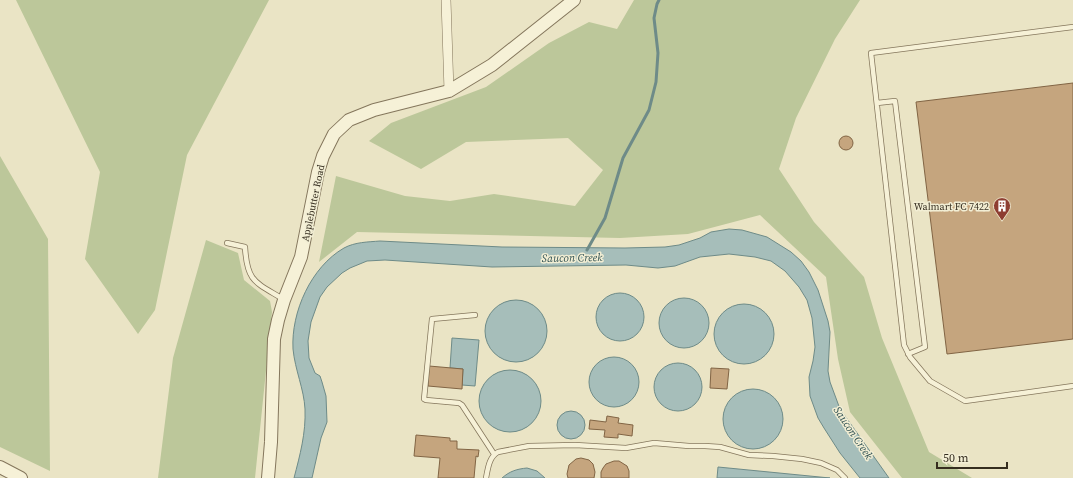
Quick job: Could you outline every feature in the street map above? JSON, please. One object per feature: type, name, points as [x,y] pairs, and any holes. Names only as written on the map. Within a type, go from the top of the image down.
[{"type":"street","points":[[446,0],[449,91]]},
{"type":"street","name":"Applebutter Road","points":[[268,478],[271,442],[274,339],[284,300],[301,257],[323,156],[334,134],[349,120],[374,110],[449,91],[492,65],[574,0]]},
{"type":"street","points":[[0,467],[21,478]]},
{"type":"lane","points":[[1073,27],[871,53],[904,345],[908,354],[930,381],[965,401],[1073,386]]},
{"type":"lane","points":[[877,103],[895,100],[925,346],[908,354]]},
{"type":"lane","points":[[228,243],[245,247],[246,265],[250,274],[257,283],[284,300]]},
{"type":"lane","points":[[475,315],[432,319],[424,399],[459,403],[462,405],[494,454]]},
{"type":"lane","points":[[486,478],[491,458],[498,452],[529,446],[575,445],[626,448],[654,443],[720,447],[749,455],[780,456],[821,463],[837,470],[845,478]]},
{"type":"green space","points":[[16,0],[269,0],[187,155],[155,310],[138,334],[85,259],[100,172]]},
{"type":"green space","points":[[634,0],[860,0],[835,39],[796,118],[779,169],[814,222],[864,277],[882,338],[929,452],[972,478],[902,478],[850,412],[838,359],[826,277],[760,215],[688,234],[620,238],[357,232],[319,262],[336,176],[405,196],[450,201],[494,194],[575,206],[603,170],[568,138],[466,142],[421,169],[369,141],[391,123],[486,87],[549,43],[589,22],[617,29]]},
{"type":"green space","points":[[0,156],[48,239],[50,471],[0,447]]},
{"type":"green space","points":[[206,240],[238,253],[244,280],[270,301],[272,312],[255,478],[158,478],[173,358]]},
{"type":"water","name":"Saucon Creek","points":[[729,229],[742,230],[767,237],[791,252],[801,261],[809,272],[818,290],[828,321],[830,332],[828,371],[830,382],[840,409],[889,478],[860,478],[840,453],[818,418],[810,396],[809,377],[815,347],[812,318],[807,300],[799,287],[785,271],[771,261],[755,257],[729,254],[700,257],[675,266],[658,268],[626,265],[492,267],[385,260],[367,261],[350,268],[342,273],[327,287],[320,297],[311,322],[308,341],[309,358],[315,373],[320,376],[326,396],[327,422],[321,438],[312,478],[294,478],[305,427],[303,394],[293,349],[295,320],[305,292],[313,279],[332,256],[344,248],[357,243],[380,241],[502,247],[665,247],[679,245],[700,238],[711,232]]},
{"type":"water","points":[[615,293],[625,293],[634,297],[640,303],[644,312],[644,322],[640,331],[634,337],[625,341],[615,341],[606,337],[600,331],[596,322],[596,312],[600,303],[606,297]]},
{"type":"water","points":[[684,298],[698,302],[705,309],[709,323],[705,337],[698,344],[684,348],[670,344],[663,337],[659,323],[663,309],[670,302]]},
{"type":"water","points":[[516,300],[533,305],[538,309],[542,314],[547,331],[542,348],[538,353],[533,357],[516,362],[499,357],[494,353],[490,348],[485,331],[490,314],[494,309],[499,305]]},
{"type":"water","points":[[744,304],[761,309],[769,317],[774,334],[769,351],[761,359],[744,364],[727,359],[719,351],[714,334],[719,317],[727,309]]},
{"type":"water","points":[[452,338],[479,340],[475,386],[462,385],[463,369],[450,368]]},
{"type":"water","points":[[614,357],[623,359],[632,364],[637,373],[639,382],[637,391],[632,400],[623,405],[614,407],[605,405],[596,400],[591,391],[589,382],[591,373],[596,364],[605,359]]},
{"type":"water","points":[[673,363],[683,363],[695,370],[702,382],[702,392],[695,404],[683,411],[673,411],[665,407],[658,400],[654,392],[654,382],[658,374],[665,367]]},
{"type":"water","points":[[504,370],[516,370],[532,379],[539,389],[541,401],[539,413],[532,423],[516,432],[504,432],[493,427],[484,418],[479,407],[479,395],[484,384],[493,375]]},
{"type":"water","points":[[747,389],[759,389],[770,394],[778,402],[783,413],[781,431],[770,444],[759,449],[747,449],[736,444],[728,436],[723,425],[723,413],[728,402],[736,394]]},
{"type":"water","points":[[571,411],[581,415],[585,425],[581,435],[571,439],[561,435],[557,425],[561,415]]},
{"type":"water","points":[[718,467],[830,478],[717,478]]},
{"type":"water","points":[[527,468],[537,471],[545,478],[502,478],[514,471]]},
{"type":"building","name":"Walmart FC 7422","points":[[1073,83],[1073,339],[947,354],[916,102]]},
{"type":"building","points":[[846,136],[851,138],[853,143],[851,148],[846,150],[841,148],[839,143],[841,138]]},
{"type":"building","points":[[429,366],[463,369],[462,389],[428,386]]},
{"type":"building","points":[[711,368],[729,369],[727,389],[710,388]]},
{"type":"building","points":[[607,416],[619,418],[618,423],[633,425],[632,436],[618,434],[618,438],[604,437],[605,430],[589,429],[590,420],[606,422]]},
{"type":"building","points":[[416,435],[450,438],[450,441],[457,441],[457,449],[479,450],[478,457],[476,456],[474,478],[438,478],[440,458],[414,456]]},
{"type":"building","points":[[581,458],[589,460],[593,464],[595,472],[594,478],[568,478],[567,474],[569,465],[576,459]]},
{"type":"building","points":[[619,461],[627,466],[629,478],[601,478],[601,472],[606,464]]},
{"type":"waterway","name":"Saucon Creek","points":[[587,250],[605,218],[623,158],[649,110],[656,82],[658,53],[654,18],[659,0]]},
{"type":"place","name":"Walmart FC 7422","points":[[1002,221]]}]
